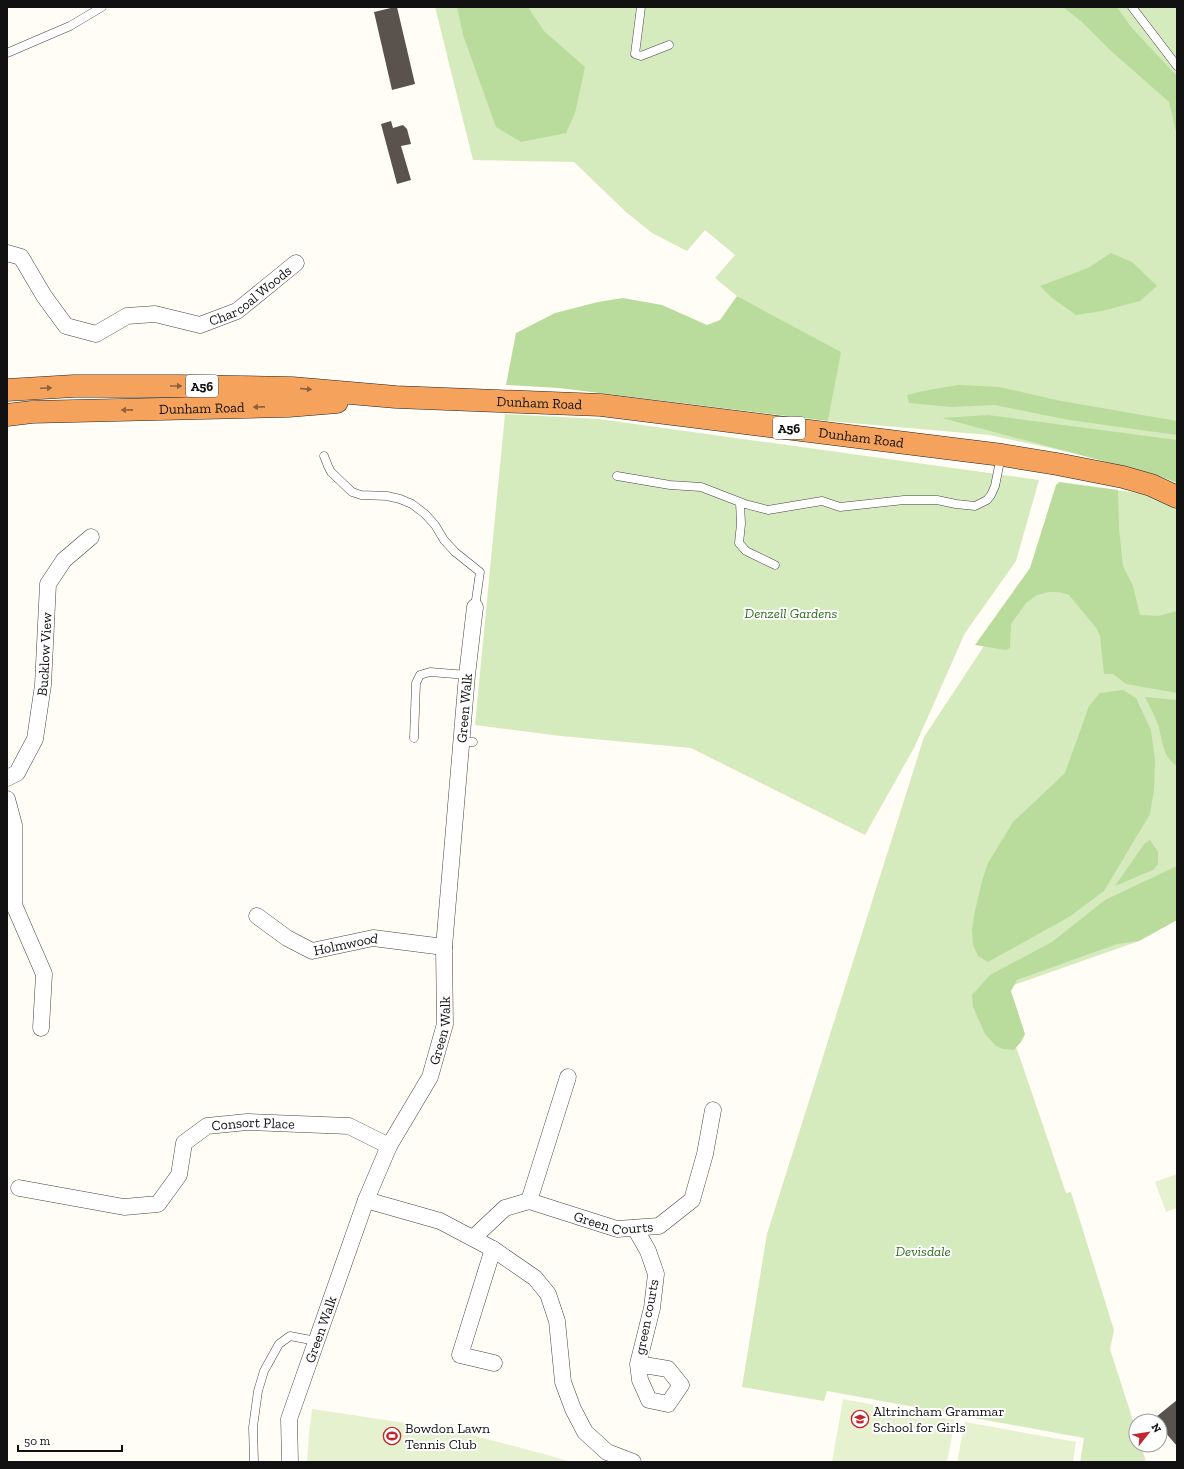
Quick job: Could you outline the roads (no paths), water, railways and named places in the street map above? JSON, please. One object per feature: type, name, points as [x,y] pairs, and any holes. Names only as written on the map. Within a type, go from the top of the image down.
[{"type":"highway","name":"Dunham Road","points":[[7,390],[74,386],[220,386],[292,388],[396,397],[601,405],[1002,455],[1123,477],[1151,485],[1177,497]]},
{"type":"highway","name":"Dunham Road","points":[[7,415],[32,412],[288,406],[396,397]]},
{"type":"highway","points":[[7,404],[22,404],[32,412]]},
{"type":"street","name":"Charcoal Woods","points":[[7,252],[22,257],[44,296],[66,326],[96,334],[127,316],[155,314],[200,325],[237,311],[296,263]]},
{"type":"street","name":"Bucklow View","points":[[7,778],[17,774],[35,739],[43,685],[48,584],[64,560],[91,537]]},
{"type":"street","name":"Green Walk","points":[[290,1462],[289,1419],[366,1200],[389,1146],[430,1077],[445,1024],[444,947],[467,742],[467,675],[475,607]]},
{"type":"street","points":[[7,799],[14,825],[14,905],[44,974],[41,1028]]},
{"type":"street","name":"Holmwood","points":[[257,916],[286,938],[312,951],[373,938],[444,947]]},
{"type":"street","points":[[472,1238],[505,1208],[529,1201],[568,1077]]},
{"type":"street","name":"Green Courts","points":[[529,1201],[617,1229],[659,1226],[692,1200],[705,1154],[713,1110]]},
{"type":"street","name":"Consort Place","points":[[19,1188],[124,1207],[158,1204],[179,1175],[184,1143],[207,1126],[247,1122],[349,1126],[389,1146]]},
{"type":"street","points":[[366,1200],[440,1221],[493,1249],[535,1278],[548,1294],[557,1321],[563,1382],[573,1409],[585,1432],[607,1452],[633,1462]]},
{"type":"street","name":"green courts","points":[[635,1228],[648,1252],[656,1274],[652,1308],[638,1364]]},
{"type":"street","points":[[493,1249],[460,1355],[494,1363]]},
{"type":"lane","points":[[7,53],[70,26],[102,7]]},
{"type":"lane","points":[[641,7],[635,54],[641,56],[670,46]]},
{"type":"lane","points":[[1132,7],[1177,66]]},
{"type":"lane","points":[[617,476],[670,486],[701,487],[740,502],[768,510],[822,501],[840,507],[904,500],[937,500],[975,506],[986,500],[995,486],[1002,455]]},
{"type":"lane","name":"Green Walk","points":[[324,456],[331,472],[352,492],[362,495],[387,496],[400,499],[412,504],[425,514],[435,525],[451,548],[480,572],[475,607]]},
{"type":"lane","points":[[740,502],[741,524],[739,543],[746,551],[775,565]]},
{"type":"lane","points":[[414,738],[416,683],[420,675],[430,672],[467,675]]},
{"type":"lane","points":[[254,1462],[253,1427],[258,1391],[264,1371],[279,1344],[290,1336],[316,1342]]},
{"type":"place","name":"Altrincham Grammar School for Girls","points":[[860,1419]]},
{"type":"place","name":"Bowdon Lawn Tennis Club","points":[[392,1436]]},
{"type":"park label","name":"Denzell Gardens","points":[[791,613]]},
{"type":"park label","name":"Devisdale","points":[[923,1251]]}]
